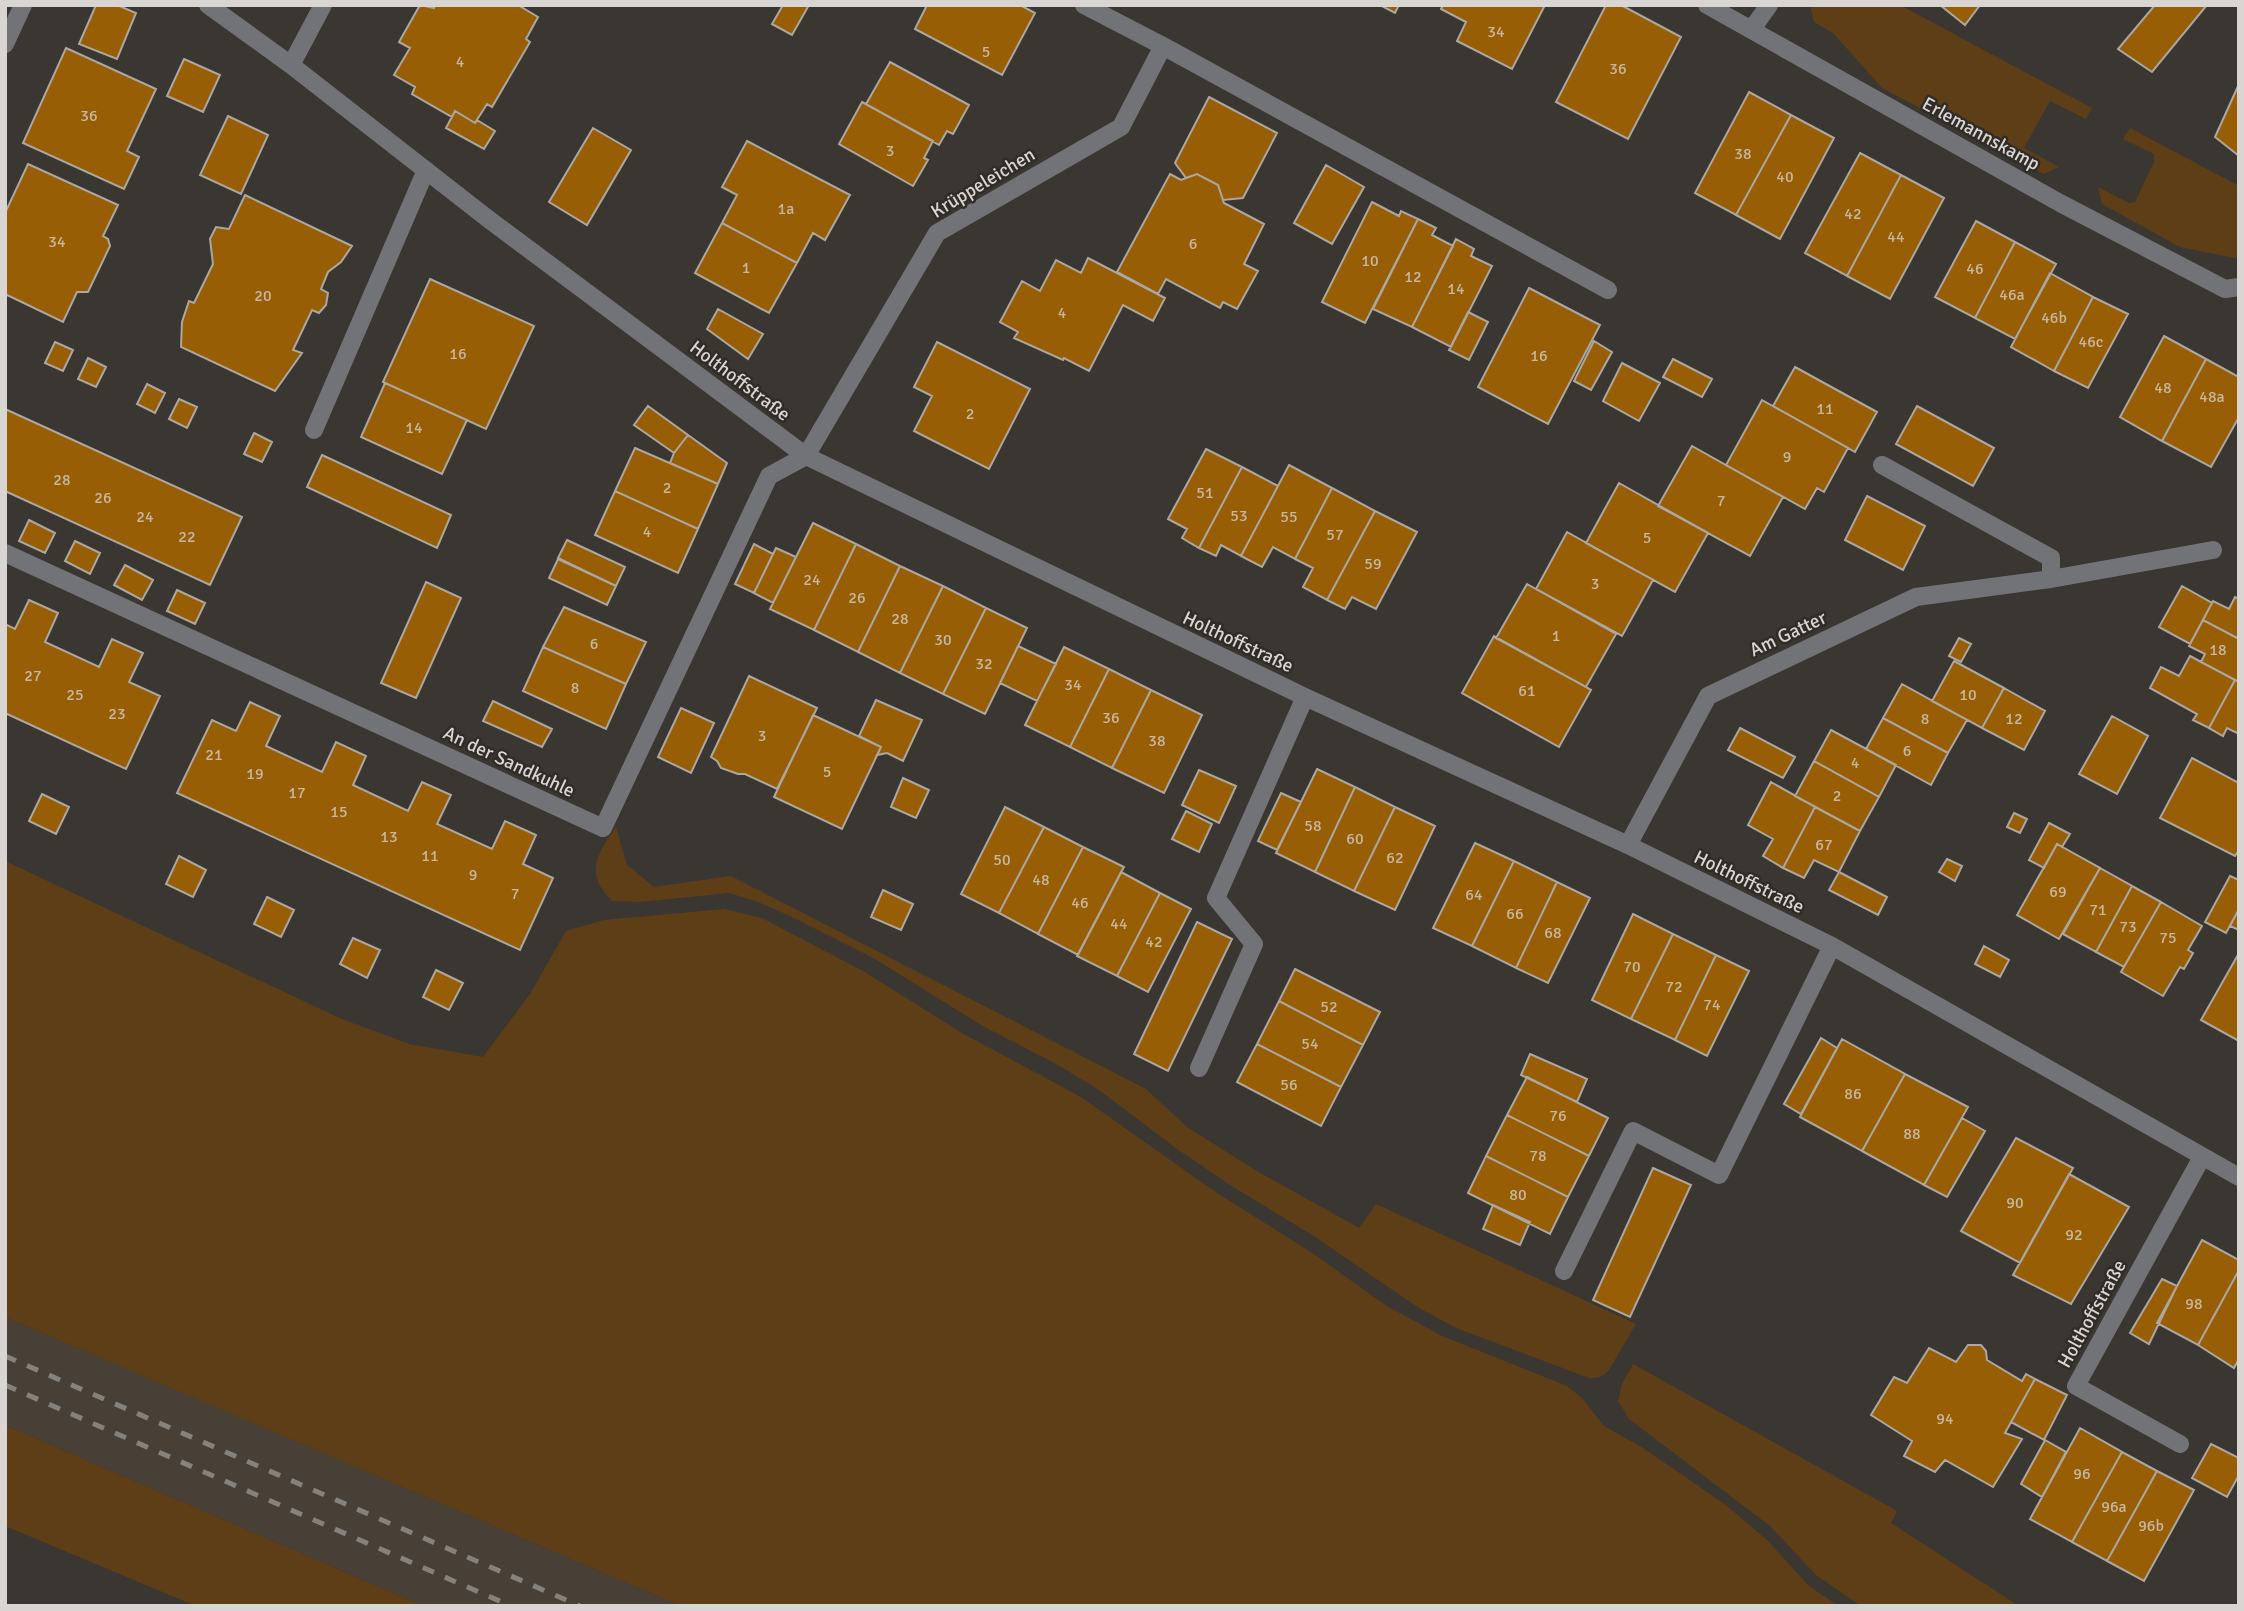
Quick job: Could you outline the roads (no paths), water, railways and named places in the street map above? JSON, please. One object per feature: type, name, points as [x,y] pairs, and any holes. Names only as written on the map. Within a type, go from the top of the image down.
[{"type":"street","points":[[5,44],[23,5]]},
{"type":"street","name":"Holthoffstraße","points":[[208,5],[806,456],[1305,697],[1628,845],[1832,946],[2239,1177]]},
{"type":"street","points":[[291,65],[323,5]]},
{"type":"street","points":[[1084,5],[1608,290]]},
{"type":"street","name":"Erlemannskamp","points":[[1707,5],[2060,203],[2225,289],[2239,287]]},
{"type":"street","points":[[1752,29],[1769,5]]},
{"type":"street","name":"Krüppeleichen","points":[[806,456],[937,233],[1121,127],[1163,46]]},
{"type":"street","points":[[314,430],[426,170]]},
{"type":"street","name":"An der Sandkuhle","points":[[5,553],[603,828],[769,476],[806,456]]},
{"type":"street","points":[[1882,466],[2051,558],[2051,579]]},
{"type":"street","name":"Am Gatter","points":[[1628,845],[1708,695],[1916,597],[2051,579],[2213,550]]},
{"type":"street","name":"Holthoffstraße","points":[[1199,1068],[1254,944],[1216,898],[1305,697]]},
{"type":"street","points":[[1564,1271],[1633,1131],[1719,1175],[1832,946]]},
{"type":"street","name":"Holthoffstraße","points":[[2180,1444],[2076,1386],[2202,1157]]},
{"type":"railway","points":[[5,1356],[580,1606]]},
{"type":"railway","points":[[5,1385],[511,1606]]}]
